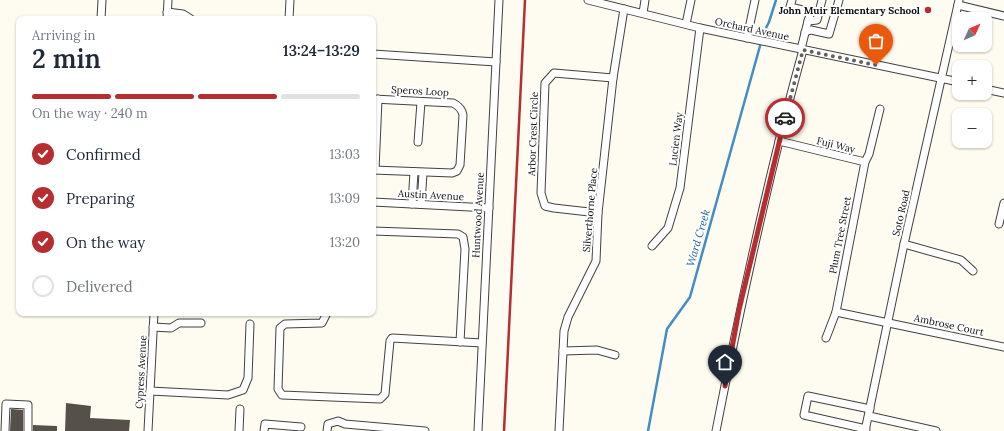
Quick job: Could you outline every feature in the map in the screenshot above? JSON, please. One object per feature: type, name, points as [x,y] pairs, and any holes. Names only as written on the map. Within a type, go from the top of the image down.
[{"type":"street","points":[[101,16],[102,0]]},
{"type":"street","points":[[168,0],[167,16],[182,14],[186,16]]},
{"type":"street","points":[[289,16],[290,0]]},
{"type":"street","name":"Huntwood Avenue","points":[[478,431],[499,0]]},
{"type":"street","name":"Orchard Avenue","points":[[588,0],[700,28],[952,80]]},
{"type":"street","points":[[643,14],[645,0]]},
{"type":"street","points":[[686,24],[691,0]]},
{"type":"street","points":[[746,38],[755,0]]},
{"type":"street","points":[[716,431],[739,310],[811,12],[790,7],[792,0]]},
{"type":"street","points":[[808,21],[817,20],[820,0]]},
{"type":"street","points":[[805,32],[811,30],[829,34],[839,0]]},
{"type":"street","points":[[959,3],[1004,16]]},
{"type":"street","name":"Soto Road","points":[[866,430],[904,244],[959,3]]},
{"type":"street","name":"Silverthorne Place","points":[[559,431],[564,331],[568,317],[596,261],[598,213],[624,9]]},
{"type":"street","name":"Lucien Way","points":[[652,246],[668,228],[680,188],[700,28]]},
{"type":"street","points":[[376,54],[496,62]]},
{"type":"street","name":"Arbor Crest Circle","points":[[598,213],[545,206],[541,193],[544,83],[554,73],[614,78]]},
{"type":"street","points":[[992,90],[1004,93]]},
{"type":"street","name":"Speros Loop","points":[[376,99],[453,103],[458,105],[462,110],[463,115],[460,165],[457,171],[452,173],[423,173],[376,170]]},
{"type":"street","points":[[418,142],[421,102]]},
{"type":"street","name":"Plum Tree Street","points":[[826,338],[836,312],[865,162],[869,154],[880,109]]},
{"type":"street","name":"Fuji Way","points":[[779,141],[865,162]]},
{"type":"street","points":[[412,204],[414,172]]},
{"type":"street","points":[[421,204],[423,173]]},
{"type":"street","name":"Austin Avenue","points":[[376,202],[489,208]]},
{"type":"street","points":[[999,224],[1004,203]]},
{"type":"street","points":[[376,231],[458,234],[463,237],[466,249],[460,342]]},
{"type":"street","points":[[904,244],[961,260],[973,270]]},
{"type":"street","points":[[836,312],[889,323]]},
{"type":"street","name":"Cypress Avenue","points":[[148,431],[154,316]]},
{"type":"street","points":[[326,316],[322,323],[285,324],[280,328],[278,390],[282,395],[380,399],[386,394],[390,341],[392,338],[482,343]]},
{"type":"street","points":[[153,327],[171,328],[179,323],[201,323]]},
{"type":"street","name":"Ambrose Court","points":[[889,323],[1004,347]]},
{"type":"street","points":[[150,392],[228,395],[243,390],[248,378],[250,324]]},
{"type":"street","points":[[563,351],[597,350],[615,355]]},
{"type":"street","points":[[866,430],[804,415],[808,396],[936,431]]},
{"type":"street","points":[[5,431],[6,404],[28,405],[28,431]]},
{"type":"street","points":[[239,431],[240,410]]},
{"type":"street","points":[[327,431],[328,424],[338,421],[345,424],[425,431]]},
{"type":"street","points":[[264,431],[265,424],[301,426]]},
{"type":"building","points":[[66,403],[91,406],[90,418],[130,420],[129,431],[65,431]]},
{"type":"building","points":[[11,409],[23,410],[23,431],[10,431]]},
{"type":"building","points":[[33,425],[57,426],[57,431],[33,431]]},
{"type":"waterway","name":"Ward Creek","points":[[765,30],[776,0]]},
{"type":"waterway","name":"Ward Creek","points":[[648,431],[667,329],[690,297],[760,46]]},
{"type":"railway","points":[[504,431],[525,0]]},
{"type":"way so far","points":[[785,118],[803,50],[876,65]]},
{"type":"place","name":"John Muir Elementary School","points":[[928,10]]},
{"type":"route","points":[[725,386],[739,310],[785,118]]}]
